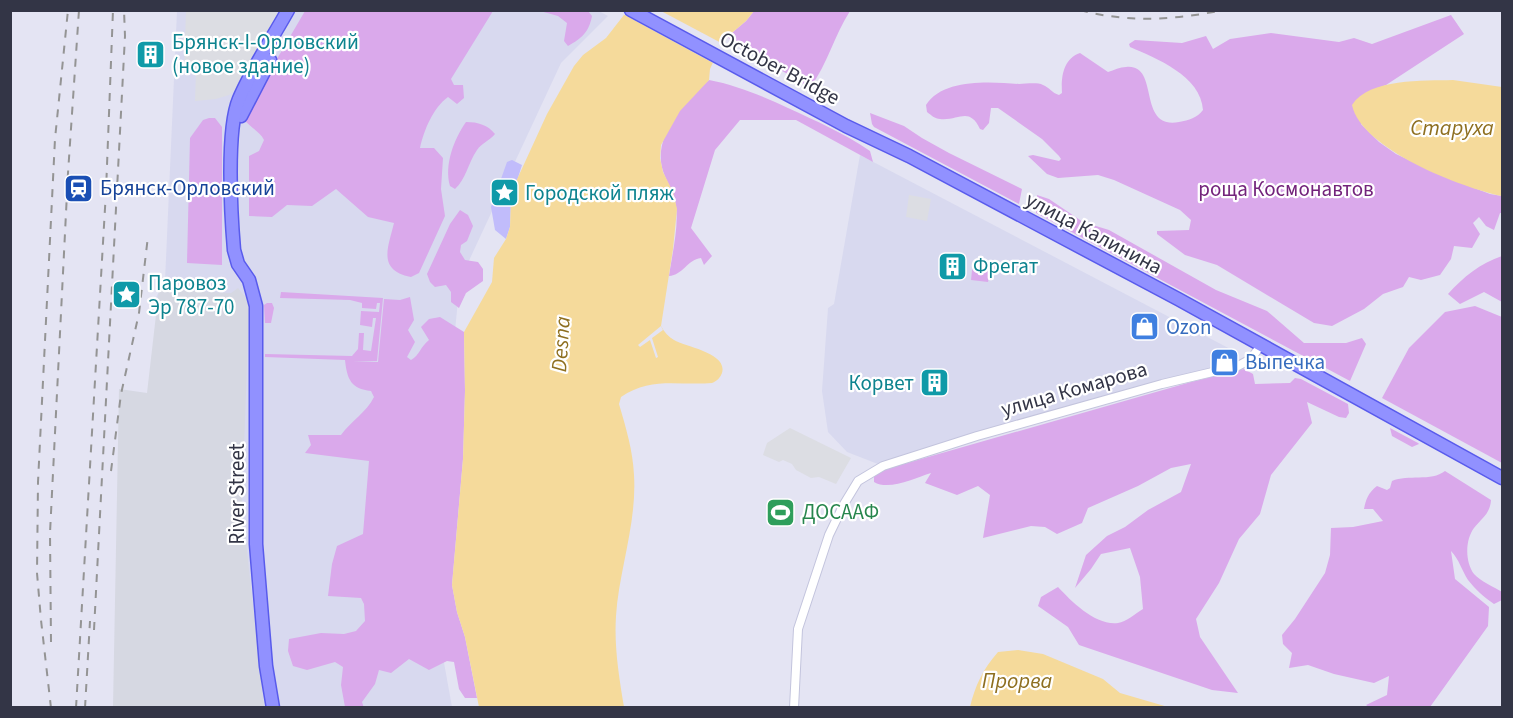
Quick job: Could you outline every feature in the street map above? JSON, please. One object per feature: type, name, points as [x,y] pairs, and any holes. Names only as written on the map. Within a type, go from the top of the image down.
[{"type":"main road","points":[[249,280],[238,264],[234,250],[233,120],[239,99],[288,10]]},
{"type":"main road","name":"River Street","points":[[273,708],[266,666],[256,544],[256,306],[249,280],[251,274],[241,243],[238,165],[240,118],[297,10]]},
{"type":"main road","name":"October Bridge","points":[[631,10],[848,123]]},
{"type":"main road","name":"October Bridge","points":[[649,10],[848,123]]},
{"type":"main road","name":"улица Калинина","points":[[848,123],[1261,345]]},
{"type":"main road","points":[[1261,345],[1503,478]]},
{"type":"street","name":"улица Комарова","points":[[794,708],[798,629],[830,535],[844,504],[858,481],[883,466],[977,436],[1162,384],[1238,366],[1251,359],[1261,345]]},
{"type":"shaded area","points":[[272,10],[278,14],[235,90],[229,95],[216,99],[195,101],[196,72],[184,71],[186,11]]},
{"type":"shaded area","points":[[597,10],[608,16],[561,63],[460,280],[430,585],[452,707],[247,707],[154,301],[165,281],[177,11]]},
{"type":"shaded area","points":[[860,155],[1236,352],[1234,365],[883,466],[847,452],[828,432],[822,391],[828,308],[834,304]]},
{"type":"shaded area","points":[[909,195],[931,199],[927,221],[906,217]]},
{"type":"shaded area","points":[[238,288],[246,298],[249,307],[242,505],[264,707],[113,707],[119,389],[147,393],[159,289],[231,293]]},
{"type":"shaded area","points":[[790,428],[851,458],[836,484],[819,477],[811,478],[796,470],[792,464],[783,460],[779,462],[763,455],[767,443]]},
{"type":"green space","points":[[305,11],[493,11],[451,79],[454,85],[463,85],[464,98],[457,104],[448,97],[438,107],[422,141],[420,148],[434,148],[443,158],[441,189],[445,216],[419,273],[411,277],[400,274],[389,263],[388,249],[394,223],[368,217],[336,189],[312,206],[287,205],[272,217],[249,216],[249,156],[259,151],[264,140],[244,119]]},
{"type":"green space","points":[[540,11],[588,11],[592,16],[584,34],[568,46],[564,41],[567,23],[558,16]]},
{"type":"green space","points":[[754,11],[850,11],[822,69],[810,88],[727,37]]},
{"type":"green space","name":"роща Космонавтов","points":[[1451,15],[1464,34],[1386,85],[1366,93],[1361,124],[1379,142],[1396,154],[1448,178],[1490,194],[1502,196],[1502,213],[1500,213],[1494,230],[1486,226],[1479,217],[1473,223],[1480,234],[1472,248],[1454,246],[1451,259],[1440,275],[1421,280],[1409,277],[1403,287],[1383,294],[1364,309],[1332,326],[1314,323],[1217,265],[1185,255],[1157,234],[1157,231],[1189,230],[1191,220],[1180,210],[1098,175],[1058,178],[1047,174],[1028,156],[1059,161],[1061,159],[1059,156],[1042,139],[998,108],[991,108],[989,123],[983,130],[968,116],[938,119],[927,112],[926,105],[934,96],[944,90],[968,84],[1038,84],[1059,95],[1062,93],[1064,69],[1074,56],[1080,53],[1108,72],[1124,67],[1137,69],[1143,75],[1158,116],[1166,122],[1179,122],[1201,113],[1203,110],[1200,98],[1194,87],[1176,70],[1130,47],[1129,44],[1135,40],[1182,43],[1206,36],[1213,49],[1230,39],[1271,33],[1339,42],[1354,38],[1372,44]]},
{"type":"green space","points":[[709,80],[759,95],[830,128],[870,151],[873,162],[796,120],[740,120],[715,150],[691,228],[712,256],[704,265],[701,258],[696,259],[678,273],[669,276],[677,214],[674,197],[663,171],[662,145],[672,121],[690,98]]},
{"type":"green space","points":[[870,113],[904,126],[949,153],[1022,189],[1019,204],[874,127]]},
{"type":"green space","points":[[215,118],[222,127],[222,265],[187,263],[190,138],[203,120]]},
{"type":"green space","points":[[466,122],[482,125],[495,134],[477,150],[462,181],[455,189],[450,186],[448,178],[449,161],[454,144]]},
{"type":"green space","points":[[1037,195],[1049,199],[1083,222],[1109,230],[1216,290],[1267,311],[1304,343],[1346,343],[1362,338],[1366,344],[1350,381],[1036,213]]},
{"type":"green space","points":[[460,210],[468,215],[473,226],[467,241],[461,245],[460,252],[465,260],[478,262],[483,269],[483,281],[466,293],[459,308],[451,302],[451,292],[446,285],[435,287],[427,274],[450,224]]},
{"type":"green space","points":[[1502,256],[1502,302],[1484,292],[1460,304],[1448,294],[1473,271]]},
{"type":"green space","points":[[973,261],[991,263],[988,282],[971,280]]},
{"type":"green space","points":[[281,292],[383,298],[377,361],[353,361],[378,362],[384,299],[400,300],[410,297],[414,320],[408,330],[415,342],[407,357],[411,360],[429,340],[421,327],[429,319],[440,317],[464,332],[463,459],[452,585],[477,698],[465,698],[459,689],[454,662],[447,661],[429,670],[409,659],[391,673],[379,670],[375,684],[362,702],[364,708],[345,707],[341,685],[343,667],[335,662],[307,670],[293,666],[288,651],[289,639],[321,633],[344,634],[356,631],[365,621],[364,604],[361,598],[328,596],[337,546],[363,534],[369,461],[305,453],[311,445],[308,435],[341,435],[367,408],[374,397],[371,391],[359,388],[351,382],[345,360],[265,357],[265,354],[352,356],[358,349],[359,333],[364,333],[363,350],[371,351],[376,318],[373,318],[372,327],[360,325],[361,311],[379,312],[380,303],[377,303],[376,309],[362,308],[362,303],[350,300],[280,298]]},
{"type":"green space","points":[[272,303],[274,308],[271,323],[265,323],[264,305]]},
{"type":"green space","points":[[1475,306],[1502,317],[1502,463],[1382,398],[1409,348],[1445,312]]},
{"type":"green space","points":[[1244,369],[1253,374],[1255,384],[1290,383],[1295,378],[1301,379],[1348,404],[1349,413],[1346,418],[1339,417],[1307,402],[1312,423],[1271,475],[1260,514],[1239,539],[1219,583],[1196,619],[1200,637],[1238,693],[1212,690],[1079,645],[1068,627],[1038,606],[1041,597],[1058,587],[1085,612],[1101,621],[1118,623],[1143,609],[1140,577],[1130,548],[1101,554],[1075,588],[1086,555],[1107,536],[1181,492],[1191,464],[1171,468],[1138,486],[1088,508],[1082,523],[1057,534],[1045,527],[1031,526],[983,538],[990,495],[978,486],[957,495],[925,483],[931,473],[894,484],[874,482],[874,477],[879,471]]},
{"type":"green space","points":[[1390,428],[1419,444],[1412,447],[1392,436]]},
{"type":"green space","points":[[1445,471],[1491,500],[1487,512],[1471,533],[1468,557],[1474,574],[1502,592],[1502,600],[1494,604],[1477,590],[1468,580],[1451,551],[1455,579],[1489,607],[1488,626],[1430,707],[1370,708],[1366,705],[1387,695],[1389,676],[1374,683],[1334,674],[1308,665],[1289,668],[1292,653],[1283,644],[1282,635],[1325,573],[1330,555],[1331,528],[1353,527],[1383,521],[1373,509],[1364,509],[1368,496],[1377,486],[1387,490],[1392,481],[1398,479],[1433,476]]},
{"type":"sand","name":"Городской пляж","points":[[512,160],[522,165],[511,200],[510,227],[506,239],[495,230],[491,207],[507,162]]},
{"type":"water","name":"Desna","points":[[627,11],[754,11],[720,47],[710,69],[709,80],[680,111],[661,145],[660,158],[663,172],[673,192],[677,209],[661,326],[674,340],[719,360],[722,373],[712,383],[654,384],[632,390],[621,397],[619,404],[627,431],[634,475],[633,511],[616,616],[616,651],[624,707],[479,707],[452,585],[463,459],[464,332],[492,282],[494,258],[506,239],[510,227],[514,186],[547,114],[574,66],[583,55],[606,38]]},
{"type":"water","name":"Старуха","points":[[1453,80],[1502,87],[1502,196],[1463,185],[1415,164],[1393,151],[1374,137],[1359,121],[1352,105],[1360,96],[1384,85],[1413,81]]},
{"type":"water","name":"Прорва","points":[[1018,650],[1043,654],[1103,679],[1120,693],[1168,707],[970,707],[980,678],[998,652]]},
{"type":"pier","points":[[623,10],[661,11],[725,45],[715,64],[621,13]]},
{"type":"pier","points":[[661,326],[663,330],[652,338],[658,357],[656,358],[650,340],[640,347],[638,345]]},
{"type":"railway","points":[[51,708],[37,573],[38,482],[55,139],[68,10]]},
{"type":"railway","points":[[51,642],[50,533],[68,173],[79,10]]},
{"type":"railway","points":[[76,708],[106,191],[113,10]]},
{"type":"railway","points":[[94,630],[125,36],[124,10]]},
{"type":"railway","points":[[1080,10],[1116,17],[1152,19],[1223,10]]},
{"type":"railway","points":[[111,471],[121,394],[139,313],[148,236]]},
{"type":"railway","points":[[85,708],[90,621]]},
{"type":"place","name":"Брянск-I-Орловский (новое здание)","points":[[151,54]]},
{"type":"place","name":"Брянск-Орловский","points":[[79,188]]},
{"type":"place","name":"Городской пляж","points":[[504,193]]},
{"type":"place","name":"Фрегат","points":[[952,266]]},
{"type":"place","name":"Паровоз Эр 787-70","points":[[127,295]]},
{"type":"place","name":"Ozon","points":[[1145,327]]},
{"type":"place","name":"Выпечка","points":[[1224,362]]},
{"type":"place","name":"Корвет","points":[[935,383]]},
{"type":"place","name":"ДОСААФ","points":[[781,512]]}]
